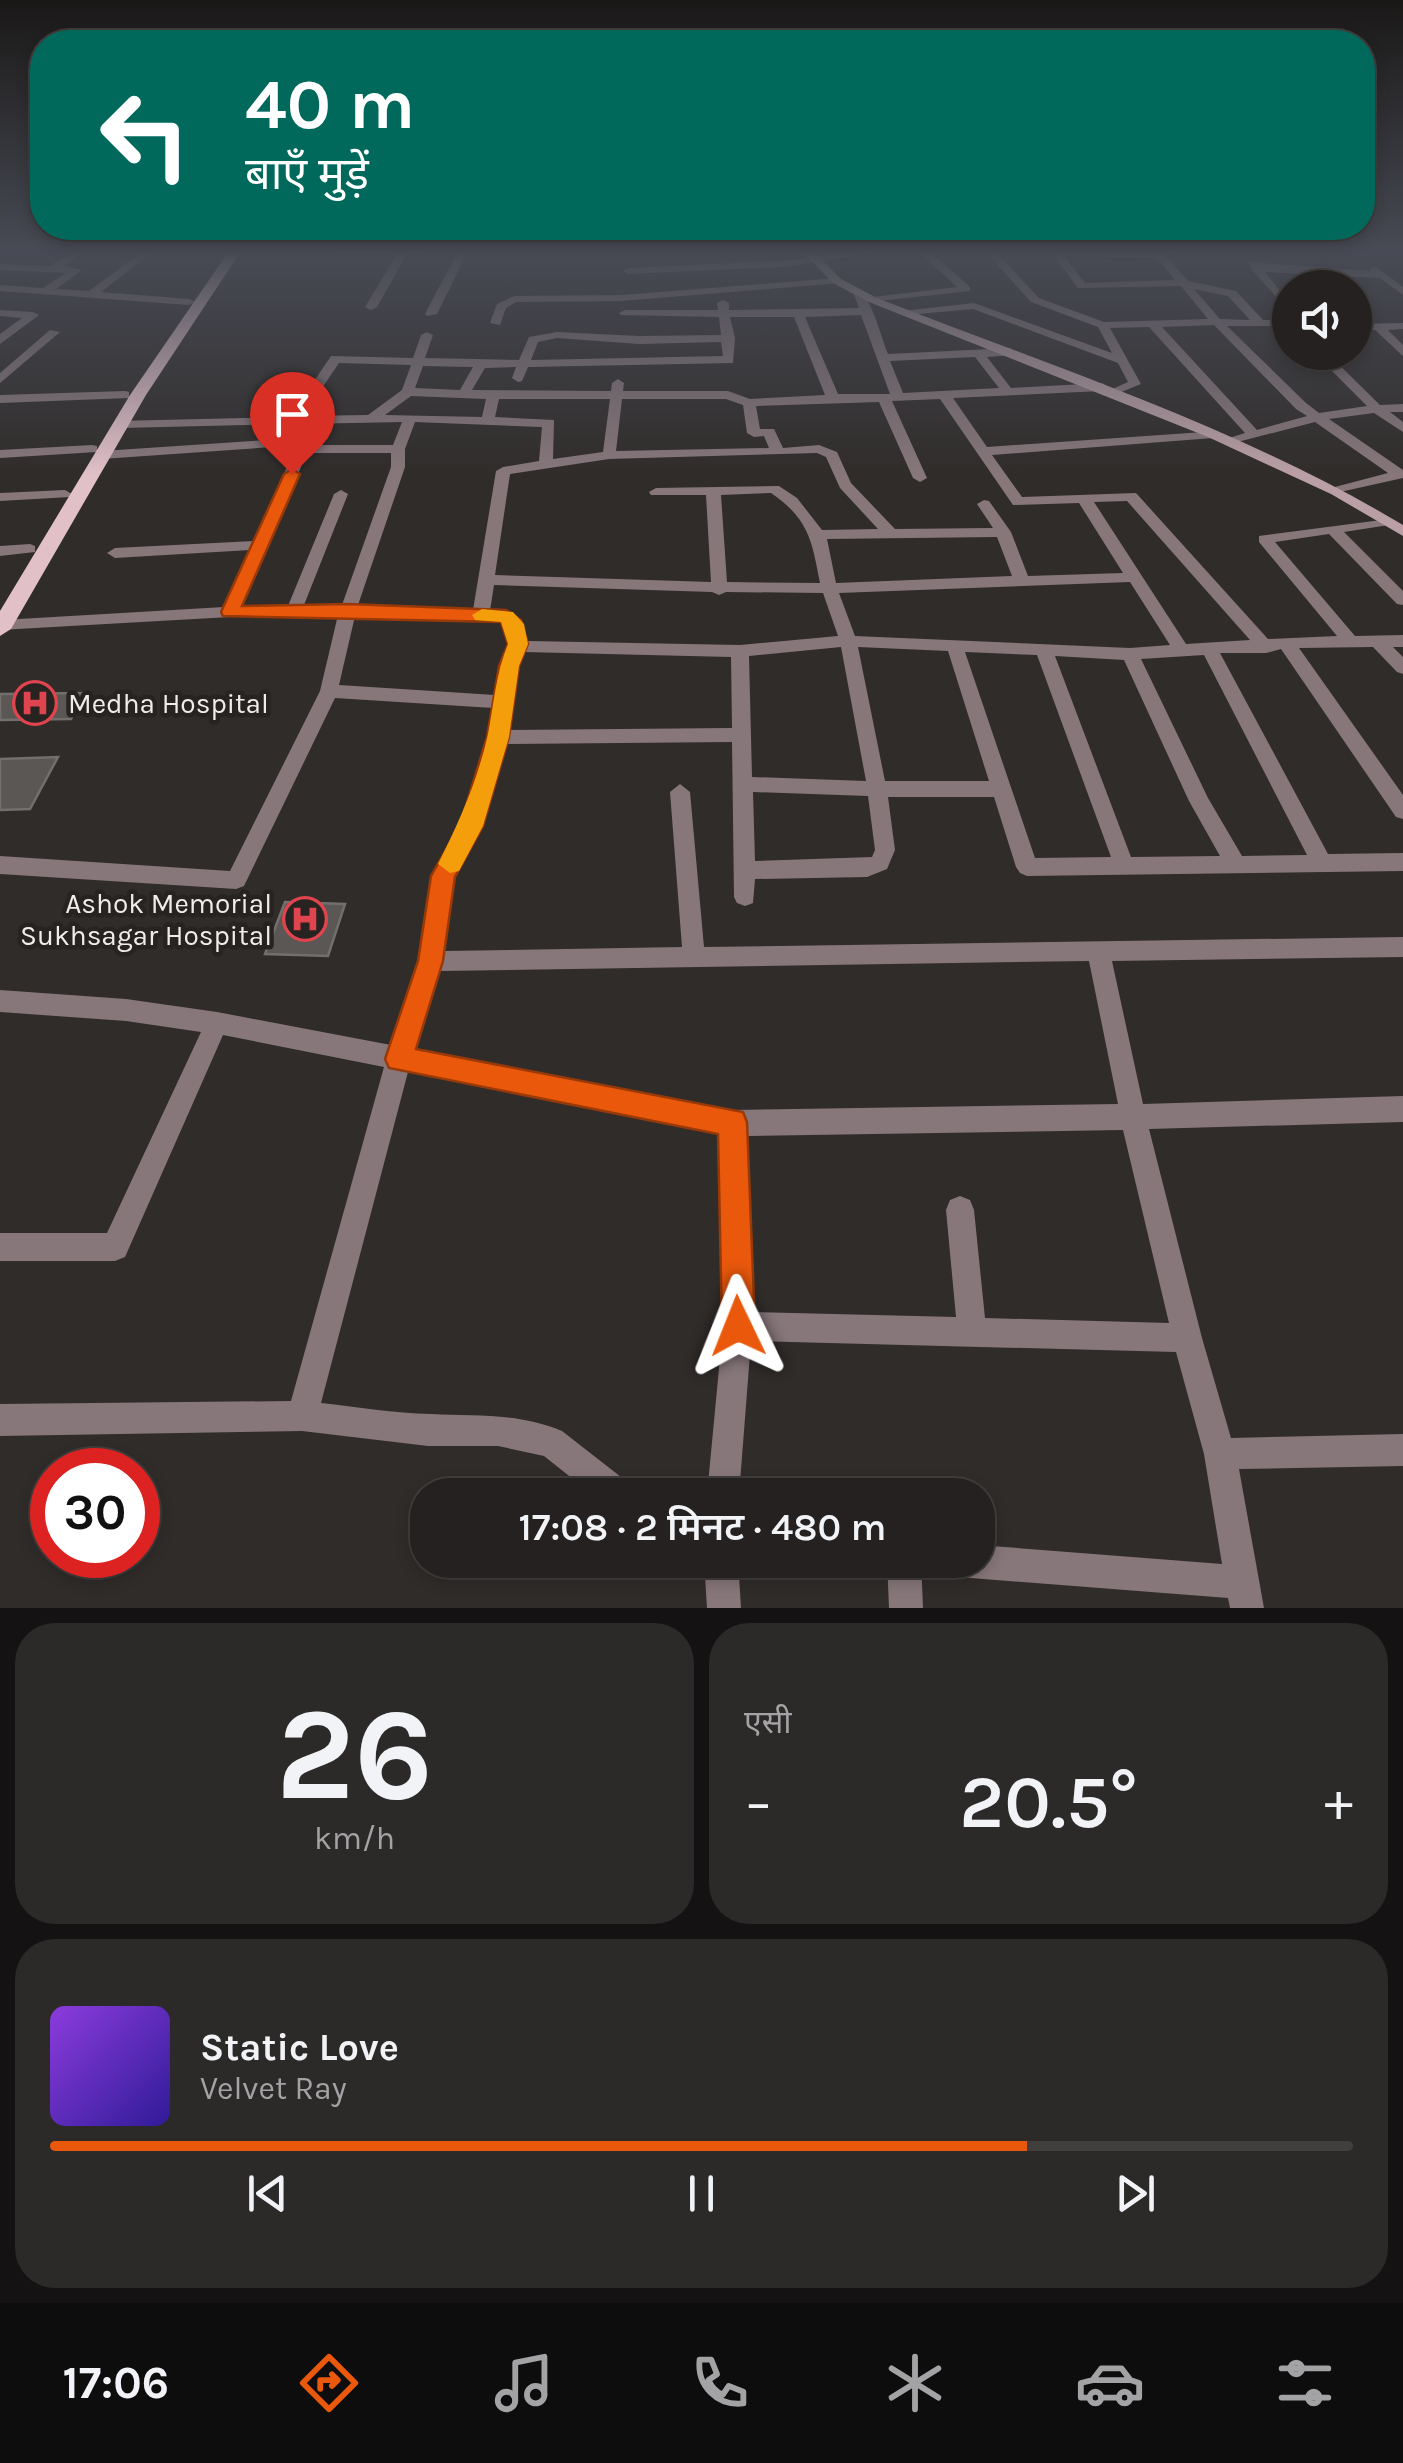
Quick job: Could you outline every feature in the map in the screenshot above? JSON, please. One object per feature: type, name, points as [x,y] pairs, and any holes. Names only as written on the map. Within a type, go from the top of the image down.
[{"type":"main road","points":[[0,600],[97,452],[125,396],[173,326]]},
{"type":"main road","points":[[97,452],[121,424],[186,326]]},
{"type":"main road","points":[[1,627],[74,487]]},
{"type":"street","points":[[726,326],[730,360],[728,395]]},
{"type":"street","points":[[514,396],[533,339],[556,334],[639,340],[726,326]]},
{"type":"street","points":[[803,326],[833,398]]},
{"type":"street","points":[[875,326],[891,398],[920,478]]},
{"type":"street","points":[[942,326],[1214,434],[1336,491],[1403,531]]},
{"type":"street","points":[[1028,326],[1125,362]]},
{"type":"street","points":[[408,392],[514,396],[728,395],[749,403],[1108,389],[1135,384],[1104,326]]},
{"type":"street","points":[[1155,326],[1254,436]]},
{"type":"street","points":[[1221,326],[1284,392],[1401,474]]},
{"type":"street","points":[[1379,326],[1403,352]]},
{"type":"street","points":[[0,379],[54,332]]},
{"type":"street","points":[[372,419],[408,392],[427,335]]},
{"type":"street","points":[[883,358],[1010,352]]},
{"type":"street","points":[[978,353],[1008,392]]},
{"type":"street","points":[[230,612],[302,449],[294,420],[335,359],[522,366],[730,360]]},
{"type":"street","points":[[464,394],[481,364]]},
{"type":"street","points":[[1337,370],[1403,428]]},
{"type":"street","points":[[609,455],[620,373]]},
{"type":"street","points":[[487,423],[493,395]]},
{"type":"street","points":[[944,395],[1018,502],[1086,502],[1131,496],[1266,647]]},
{"type":"street","points":[[0,398],[125,396]]},
{"type":"street","points":[[749,403],[754,433],[769,432],[778,452]]},
{"type":"street","points":[[1231,442],[1318,417],[1403,408]]},
{"type":"street","points":[[121,424],[410,418],[549,423],[546,465]]},
{"type":"street","points":[[0,865],[236,880],[329,691],[348,610],[398,467],[398,449],[410,418]]},
{"type":"street","points":[[986,451],[1214,434]]},
{"type":"street","points":[[0,454],[268,444]]},
{"type":"street","points":[[302,449],[398,449]]},
{"type":"street","points":[[481,615],[503,471],[609,455],[820,449],[832,455],[845,485],[890,533]]},
{"type":"street","points":[[652,454],[656,498],[714,489],[774,489],[792,502],[818,535],[848,642],[877,789],[884,850],[880,862],[867,868],[743,870]]},
{"type":"street","points":[[1336,491],[1401,474]]},
{"type":"street","points":[[0,497],[74,487]]},
{"type":"street","points":[[714,489],[719,590]]},
{"type":"street","points":[[294,611],[341,494]]},
{"type":"street","points":[[1086,502],[1182,651]]},
{"type":"street","points":[[984,504],[1002,532],[1021,579]]},
{"type":"street","points":[[1350,642],[1264,539],[1384,522]]},
{"type":"street","points":[[1332,529],[1399,591]]},
{"type":"street","points":[[818,535],[1002,532]]},
{"type":"street","points":[[116,553],[258,545]]},
{"type":"street","points":[[0,551],[30,549]]},
{"type":"street","points":[[486,580],[638,582],[719,590],[1136,577]]},
{"type":"street","points":[[1,627],[230,612],[348,610],[506,616],[514,624],[518,644],[498,737],[472,826],[443,876],[430,961],[398,1059],[302,1416]]},
{"type":"street","points":[[1377,641],[1403,668]]},
{"type":"street","points":[[518,644],[740,651],[848,642],[1130,654],[1286,643],[1403,641]]},
{"type":"street","points":[[1286,643],[1403,810]]},
{"type":"street","points":[[955,646],[1027,867],[1403,862]]},
{"type":"street","points":[[1210,650],[1322,863]]},
{"type":"street","points":[[740,651],[745,897]]},
{"type":"street","points":[[1045,652],[1124,865]]},
{"type":"street","points":[[1130,654],[1199,801],[1235,863]]},
{"type":"street","points":[[329,691],[504,702]]},
{"type":"street","points":[[498,737],[742,735]]},
{"type":"street","points":[[743,784],[999,789]]},
{"type":"street","points":[[680,792],[694,957]]},
{"type":"street","points":[[430,961],[1403,947]]},
{"type":"street","points":[[995,1565],[1244,1595],[1220,1454],[1133,1117],[1099,954]]},
{"type":"street","points":[[0,1001],[126,1010],[217,1024],[732,1122],[1403,1109]]},
{"type":"street","points":[[0,1247],[115,1247],[217,1024]]},
{"type":"street","points":[[725,1478],[738,1326],[732,1122]]},
{"type":"street","points":[[960,1210],[972,1332]]},
{"type":"street","points":[[738,1326],[1187,1338]]},
{"type":"street","points":[[0,1420],[302,1416],[428,1430],[498,1430],[551,1442],[596,1478]]},
{"type":"street","points":[[1220,1454],[1403,1450]]},
{"type":"street","points":[[723,1578],[724,1608]]},
{"type":"street","points":[[905,1578],[906,1608]]},
{"type":"building","points":[[85,693],[71,719],[0,720],[0,694]]},
{"type":"building","points":[[58,757],[30,809],[0,810],[0,759]]},
{"type":"building","points":[[285,902],[345,904],[328,956],[265,954]]},
{"type":"slow traffic","points":[[450,864],[472,826],[498,737],[509,666],[518,644],[514,624],[506,616],[482,615]]},
{"type":"place","name":"Medha Hospital","points":[[35,703]]},
{"type":"place","name":"Ashok Memorial Sukhsagar Hospital","points":[[305,919]]},
{"type":"route","points":[[292,474],[230,612],[348,610],[506,616],[514,624],[518,644],[509,666],[498,737],[472,826],[443,876],[430,961],[398,1059],[732,1122],[738,1326]]}]
